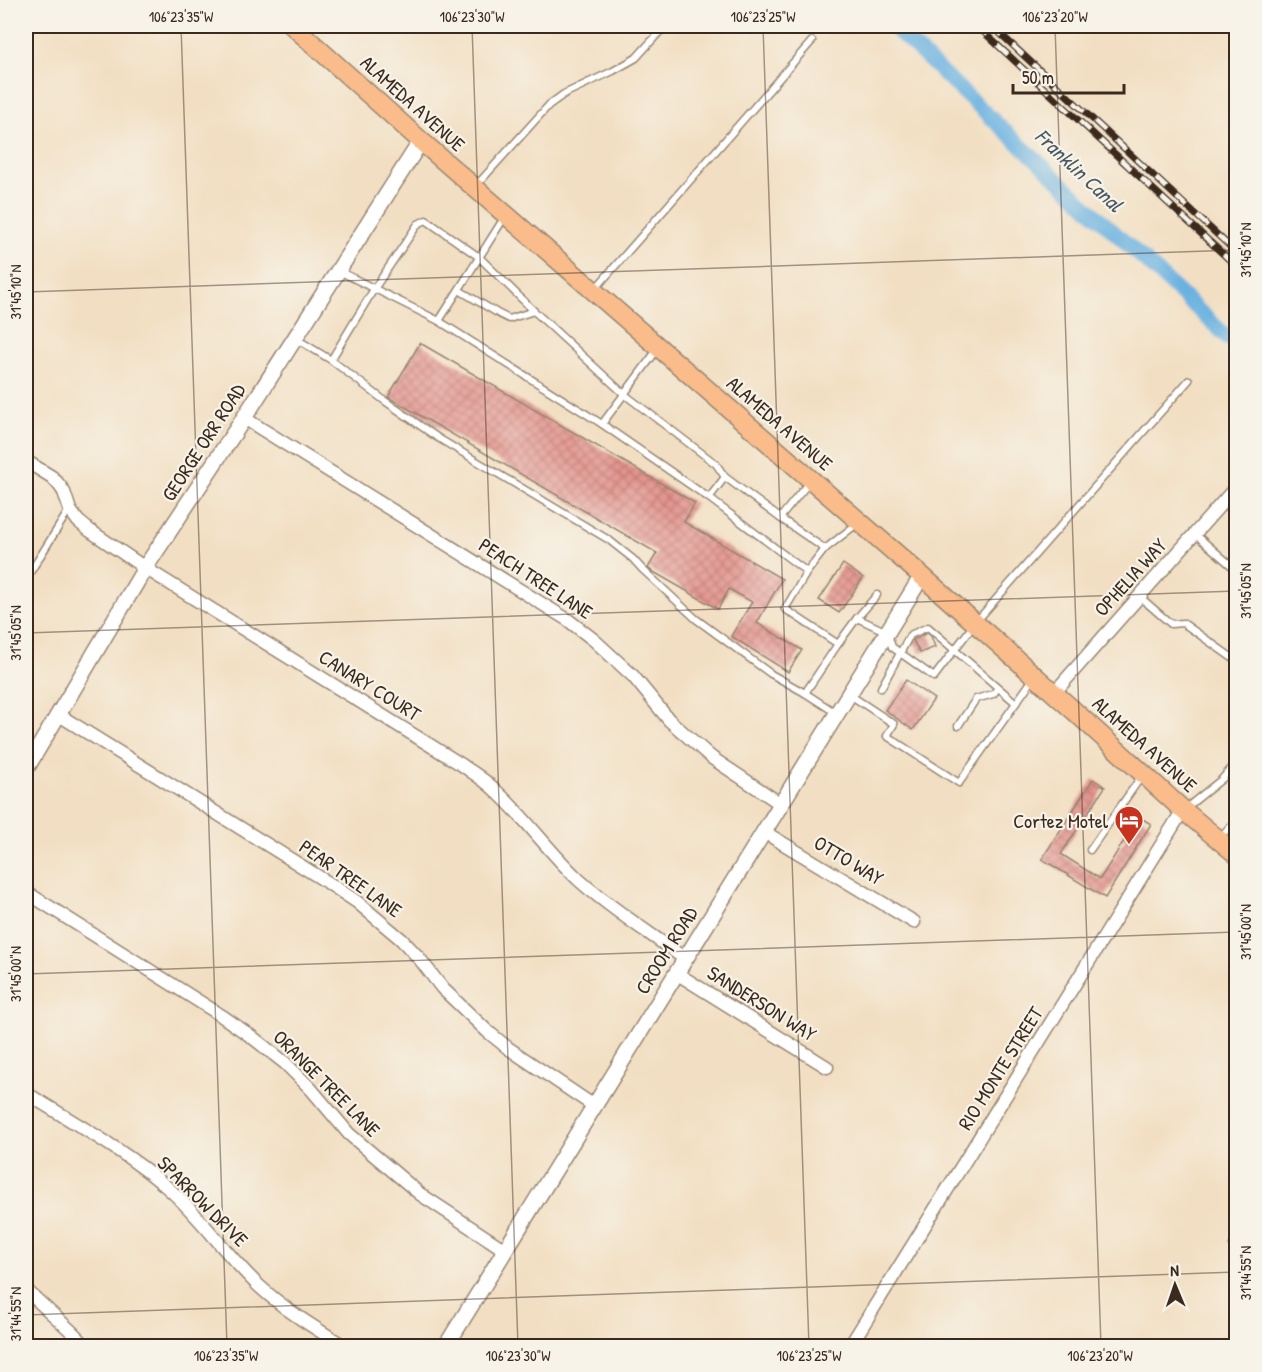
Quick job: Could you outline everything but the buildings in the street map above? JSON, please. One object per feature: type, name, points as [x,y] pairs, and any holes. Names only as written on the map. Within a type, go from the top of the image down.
[{"type":"main road","name":"ALAMEDA AVENUE","points":[[293,26],[421,141],[922,576],[1183,810],[1236,854]]},
{"type":"street","name":"GEORGE ORR ROAD","points":[[26,769],[145,568],[296,338],[421,141]]},
{"type":"street","name":"PEACH TREE LANE","points":[[244,418],[568,620],[594,640],[633,676],[669,720],[712,758],[781,804]]},
{"type":"street","name":"CANARY COURT","points":[[26,461],[52,477],[64,492],[70,510],[89,530],[145,568],[479,777],[496,790],[580,881],[685,959]]},
{"type":"street","name":"OPHELIA WAY","points":[[1054,693],[1236,487]]},
{"type":"street","name":"CROOM ROAD","points":[[446,1347],[922,576]]},
{"type":"street","name":"PEAR TREE LANE","points":[[59,715],[357,902],[401,939],[442,988],[487,1031],[508,1048],[594,1106]]},
{"type":"street","name":"RIO MONTE STREET","points":[[850,1347],[1183,810]]},
{"type":"street","name":"OTTO WAY","points":[[764,832],[914,922]]},
{"type":"street","name":"ORANGE TREE LANE","points":[[26,892],[252,1037],[285,1063],[311,1089],[349,1134],[420,1194],[505,1250]]},
{"type":"street","name":"SANDERSON WAY","points":[[676,973],[827,1067]]},
{"type":"street","name":"SPARROW DRIVE","points":[[26,1093],[145,1169],[171,1191],[260,1287],[288,1310],[344,1347]]},
{"type":"street","points":[[26,1290],[86,1347]]},
{"type":"lane","points":[[474,187],[549,105],[564,94],[636,58],[665,26]]},
{"type":"lane","points":[[593,291],[812,41]]},
{"type":"lane","points":[[439,321],[506,215]]},
{"type":"lane","points":[[331,360],[374,289],[418,224],[426,220],[480,257],[624,394],[716,464],[725,477],[825,549]]},
{"type":"lane","points":[[339,270],[439,321],[602,424],[709,498],[807,572]]},
{"type":"lane","points":[[459,290],[509,319],[534,310]]},
{"type":"lane","points":[[296,338],[331,360],[438,438],[609,540],[633,559],[696,619],[771,674],[837,714]]},
{"type":"lane","points":[[602,424],[659,347]]},
{"type":"lane","points":[[857,618],[887,632],[892,647],[934,676],[975,623],[1189,380]]},
{"type":"lane","points":[[709,498],[725,477]]},
{"type":"lane","points":[[780,518],[811,480]]},
{"type":"lane","points":[[26,579],[70,510]]},
{"type":"lane","points":[[838,644],[785,609],[807,572],[825,549],[859,522]]},
{"type":"lane","points":[[1194,534],[1236,572]]},
{"type":"lane","points":[[804,693],[857,618],[877,595]]},
{"type":"lane","points":[[1139,596],[1171,624],[1183,623],[1231,657],[1236,657]]},
{"type":"lane","points":[[881,688],[910,635],[928,627],[1016,703]]},
{"type":"lane","points":[[849,694],[894,724],[887,736],[959,783],[1035,676]]},
{"type":"lane","points":[[957,726],[976,699],[993,694],[998,688]]},
{"type":"lane","points":[[1183,810],[1222,779],[1236,763]]},
{"type":"lane","points":[[1090,850],[1143,774]]},
{"type":"lane","points":[[1218,839],[1236,822]]},
{"type":"waterway","name":"Franklin Canal","points":[[892,26],[1236,345]]},
{"type":"railway","points":[[977,26],[1236,266]]},
{"type":"railway","points":[[992,26],[1236,252]]},
{"type":"place","name":"Cortez Motel","points":[[1129,846]]}]
